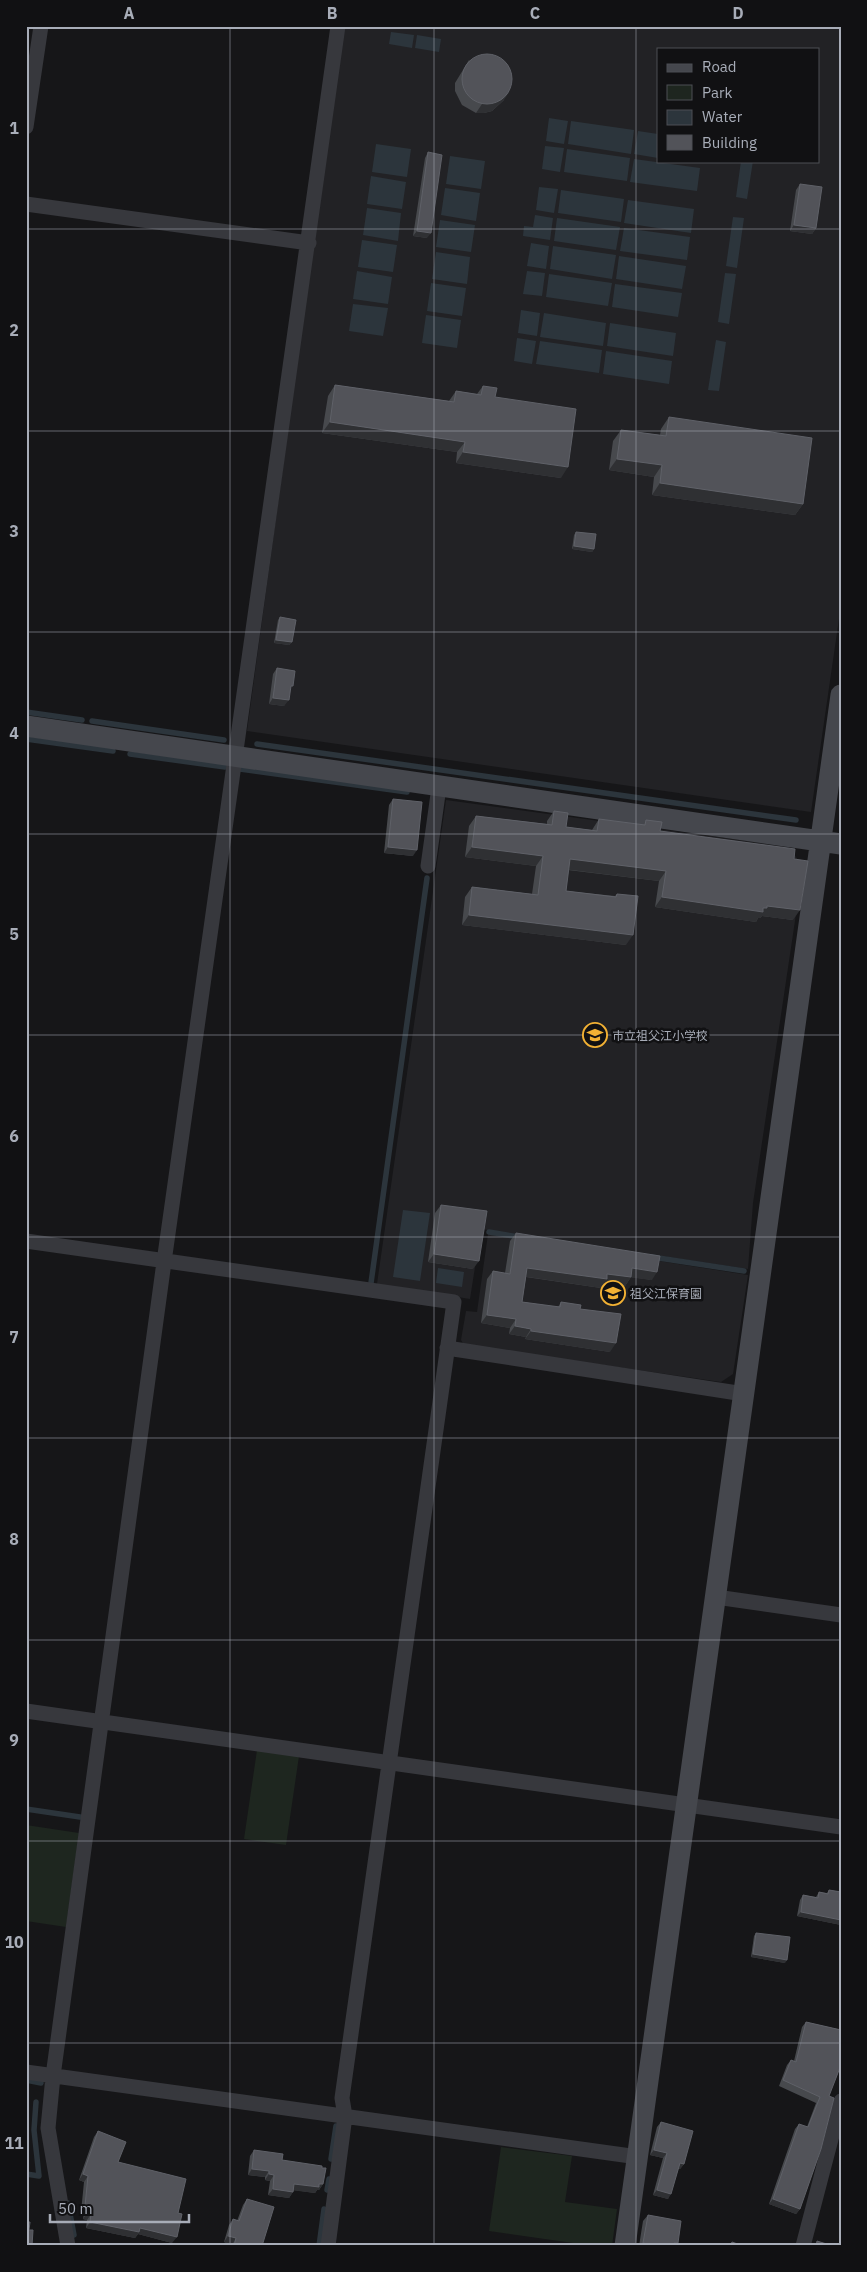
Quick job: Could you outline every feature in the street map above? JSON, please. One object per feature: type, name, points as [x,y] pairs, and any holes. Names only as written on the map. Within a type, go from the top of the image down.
[{"type":"street","points":[[26,127],[41,26]]},
{"type":"street","points":[[72,2245],[48,2128],[53,2076],[164,1262],[309,243],[338,26]]},
{"type":"street","points":[[26,204],[309,243]]},
{"type":"street","points":[[625,2246],[744,1394],[830,842],[841,695]]},
{"type":"street","points":[[26,726],[235,758],[830,842]]},
{"type":"street","points":[[428,866],[439,787]]},
{"type":"street","points":[[26,1241],[454,1302],[342,2098],[344,2116],[328,2246]]},
{"type":"street","points":[[447,1348],[744,1394]]},
{"type":"street","points":[[716,1598],[841,1615]]},
{"type":"street","points":[[26,1711],[841,1827]]},
{"type":"street","points":[[26,2072],[638,2157]]},
{"type":"street","points":[[803,2246],[841,2101]]},
{"type":"shaded area","points":[[343,26],[841,26],[841,605],[811,812],[247,731]]},
{"type":"shaded area","name":"市立祖父江小学校","points":[[446,800],[789,847],[803,867],[753,1203],[748,1269],[481,1229],[470,1299],[377,1284]]},
{"type":"shaded area","name":"祖父江保育園","points":[[488,1234],[748,1275],[733,1374],[721,1382],[464,1345],[461,1340],[466,1311],[477,1312]]},
{"type":"green space","points":[[257,1750],[299,1756],[286,1845],[244,1839]]},
{"type":"green space","points":[[26,1825],[79,1833],[66,1927],[26,1921]]},
{"type":"green space","points":[[501,2147],[572,2156],[565,2202],[617,2209],[612,2246],[594,2246],[489,2231]]},
{"type":"water","points":[[391,32],[414,35],[412,48],[389,44]]},
{"type":"water","points":[[417,35],[441,39],[439,52],[415,48]]},
{"type":"water","points":[[549,118],[568,121],[564,144],[546,141]]},
{"type":"water","points":[[571,121],[634,130],[631,154],[568,144]]},
{"type":"water","points":[[638,131],[657,134],[657,158],[634,154]]},
{"type":"water","points":[[376,144],[411,149],[407,177],[372,172]]},
{"type":"water","points":[[545,146],[564,148],[560,172],[542,169]]},
{"type":"water","points":[[567,149],[630,158],[627,181],[564,172]]},
{"type":"water","points":[[450,156],[485,161],[481,189],[446,184]]},
{"type":"water","points":[[634,159],[700,168],[697,191],[630,182]]},
{"type":"water","points":[[741,162],[753,162],[747,199],[736,197]]},
{"type":"water","points":[[371,176],[406,182],[402,209],[367,204]]},
{"type":"water","points":[[539,187],[558,189],[554,213],[536,210]]},
{"type":"water","points":[[445,188],[480,193],[476,221],[441,215]]},
{"type":"water","points":[[561,190],[624,199],[621,222],[558,213]]},
{"type":"water","points":[[628,200],[694,209],[691,233],[624,223]]},
{"type":"water","points":[[367,208],[401,213],[398,241],[363,235]]},
{"type":"water","points":[[535,215],[553,218],[550,240],[523,236],[524,226],[533,227]]},
{"type":"water","points":[[733,217],[744,218],[737,268],[726,266]]},
{"type":"water","points":[[557,218],[620,227],[616,250],[554,241]]},
{"type":"water","points":[[440,220],[475,225],[471,252],[436,247]]},
{"type":"water","points":[[624,228],[690,237],[687,260],[620,251]]},
{"type":"water","points":[[362,240],[397,245],[393,272],[358,267]]},
{"type":"water","points":[[531,243],[549,246],[546,269],[527,266]]},
{"type":"water","points":[[553,246],[616,255],[612,279],[550,269]]},
{"type":"water","points":[[436,252],[470,257],[467,284],[432,279]]},
{"type":"water","points":[[619,256],[686,266],[682,289],[616,279]]},
{"type":"water","points":[[357,271],[392,277],[388,304],[353,299]]},
{"type":"water","points":[[527,271],[545,273],[542,296],[523,294]]},
{"type":"water","points":[[725,273],[736,274],[729,324],[718,322]]},
{"type":"water","points":[[549,274],[612,283],[608,306],[546,297]]},
{"type":"water","points":[[431,283],[466,288],[462,316],[427,311]]},
{"type":"water","points":[[615,284],[682,293],[678,317],[612,307]]},
{"type":"water","points":[[353,304],[388,308],[383,336],[349,331]]},
{"type":"water","points":[[521,310],[540,313],[537,336],[518,333]]},
{"type":"water","points":[[544,313],[606,323],[603,346],[540,337]]},
{"type":"water","points":[[426,315],[461,320],[457,348],[422,343]]},
{"type":"water","points":[[610,323],[676,333],[673,356],[607,346]]},
{"type":"water","points":[[517,338],[536,341],[532,364],[514,361]]},
{"type":"water","points":[[716,340],[726,342],[719,391],[708,390]]},
{"type":"water","points":[[540,341],[602,350],[599,373],[536,364]]},
{"type":"water","points":[[606,351],[672,361],[669,384],[603,374]]},
{"type":"water","points":[[403,1210],[430,1213],[420,1281],[393,1277]]},
{"type":"water","points":[[438,1268],[464,1272],[462,1287],[436,1283]]},
{"type":"building","points":[[482,54],[492,54],[505,61],[512,74],[512,84],[505,97],[492,104],[482,104],[473,100],[466,93],[462,84],[462,74],[466,65],[473,58]]},
{"type":"building","points":[[428,152],[442,155],[431,233],[417,231]]},
{"type":"building","points":[[800,184],[822,187],[816,228],[794,225]]},
{"type":"building","points":[[335,385],[454,402],[456,391],[481,395],[483,386],[497,388],[495,397],[576,409],[568,467],[463,452],[465,442],[330,422]]},
{"type":"building","points":[[669,417],[812,438],[803,504],[660,483],[662,465],[617,459],[621,430],[666,436]]},
{"type":"building","points":[[576,532],[596,534],[594,549],[574,546]]},
{"type":"building","points":[[280,617],[296,620],[292,642],[276,640]]},
{"type":"building","points":[[277,668],[295,671],[289,700],[273,698]]},
{"type":"building","points":[[393,799],[422,802],[417,850],[388,847]]},
{"type":"building","points":[[554,811],[568,813],[566,827],[597,831],[599,819],[645,825],[646,820],[662,822],[660,831],[795,849],[794,859],[808,861],[800,910],[767,906],[767,908],[763,908],[763,912],[662,897],[666,871],[570,859],[566,891],[616,897],[617,894],[638,896],[633,935],[469,915],[472,887],[538,895],[543,856],[472,847],[476,816],[552,825]]},
{"type":"building","points":[[441,1205],[487,1211],[479,1261],[434,1254]]},
{"type":"building","points":[[516,1233],[660,1256],[657,1272],[632,1268],[631,1277],[607,1274],[607,1279],[527,1268],[522,1302],[560,1307],[561,1302],[581,1305],[580,1309],[621,1314],[616,1343],[531,1331],[531,1329],[515,1326],[516,1319],[487,1315],[493,1271],[510,1274]]},
{"type":"building","points":[[829,1890],[841,1892],[841,1920],[801,1912],[803,1895],[818,1898],[819,1892],[828,1894]]},
{"type":"building","points":[[756,1933],[790,1937],[787,1960],[753,1954]]},
{"type":"building","points":[[806,2022],[841,2030],[841,2065],[829,2096],[834,2098],[821,2149],[800,2209],[773,2199],[799,2124],[808,2127],[820,2097],[783,2080],[791,2060],[796,2062]]},
{"type":"building","points":[[661,2122],[693,2131],[684,2164],[680,2163],[671,2194],[657,2190],[667,2153],[654,2150]]},
{"type":"building","points":[[98,2131],[126,2142],[118,2162],[186,2179],[178,2213],[182,2214],[177,2237],[140,2228],[139,2232],[90,2222],[91,2214],[87,2213],[88,2207],[85,2206],[88,2176],[83,2174]]},
{"type":"building","points":[[254,2150],[283,2154],[282,2160],[322,2166],[322,2168],[326,2168],[323,2184],[319,2184],[319,2187],[294,2184],[293,2192],[273,2189],[274,2175],[269,2174],[269,2171],[252,2169]]},
{"type":"building","points":[[247,2199],[274,2207],[262,2246],[234,2246],[236,2238],[228,2236],[233,2219],[239,2221]]},
{"type":"building","points":[[648,2215],[681,2221],[678,2243],[674,2243],[673,2246],[659,2246],[643,2243]]},
{"type":"building","points":[[26,2222],[30,2222],[29,2230],[33,2230],[32,2246],[26,2246]]},
{"type":"building","points":[[817,2241],[833,2246],[816,2246]]},
{"type":"building","points":[[732,2242],[743,2246],[730,2246]]},
{"type":"waterway","points":[[26,712],[82,720]]},
{"type":"waterway","points":[[92,721],[224,740]]},
{"type":"waterway","points":[[26,739],[113,751]]},
{"type":"waterway","points":[[257,744],[796,820]]},
{"type":"waterway","points":[[130,754],[225,767]]},
{"type":"waterway","points":[[240,769],[407,792]]},
{"type":"waterway","points":[[371,1283],[427,878]]},
{"type":"waterway","points":[[489,1232],[519,1237]]},
{"type":"waterway","points":[[652,1257],[744,1271]]},
{"type":"waterway","points":[[26,1809],[80,1817]]},
{"type":"waterway","points":[[26,2080],[41,2083]]},
{"type":"waterway","points":[[26,2174],[39,2176],[34,2130],[36,2102]]},
{"type":"waterway","points":[[331,2159],[336,2126]]},
{"type":"waterway","points":[[327,2190],[329,2179]]},
{"type":"waterway","points":[[68,2203],[74,2235]]},
{"type":"waterway","points":[[319,2246],[324,2209]]},
{"type":"place","name":"市立祖父江小学校","points":[[595,1035]]},
{"type":"place","name":"祖父江保育園","points":[[613,1293]]}]
